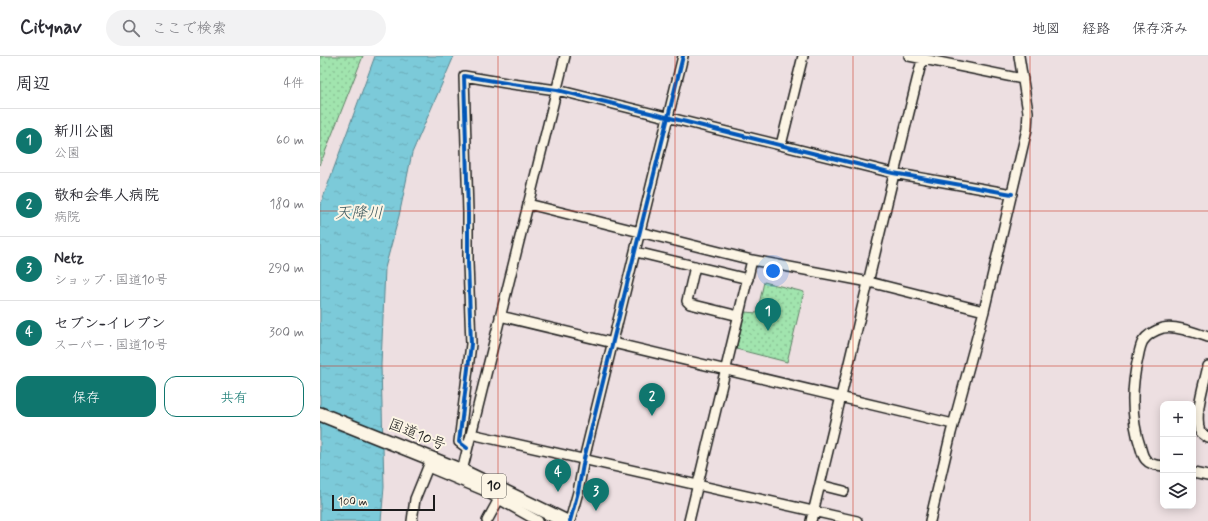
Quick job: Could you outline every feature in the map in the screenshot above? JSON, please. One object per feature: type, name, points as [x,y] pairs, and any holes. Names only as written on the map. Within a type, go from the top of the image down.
[{"type":"highway","name":"国道10号","points":[[320,414],[427,460],[462,471],[565,521]]},
{"type":"street","points":[[462,471],[565,56]]},
{"type":"street","points":[[570,521],[684,56]]},
{"type":"street","points":[[781,145],[803,56]]},
{"type":"street","points":[[909,56],[1023,79]]},
{"type":"street","points":[[930,521],[953,424],[984,311],[1028,122],[1028,112],[1019,56]]},
{"type":"street","points":[[812,516],[869,282],[893,173],[922,58]]},
{"type":"street","points":[[467,448],[459,442],[471,344],[464,76],[557,90],[893,173],[1012,194]]},
{"type":"street","points":[[528,204],[752,260],[869,282],[984,311]]},
{"type":"street","points":[[636,252],[748,279]]},
{"type":"street","points":[[689,521],[752,260]]},
{"type":"street","points":[[695,266],[687,301],[690,304],[739,316]]},
{"type":"street","points":[[500,316],[953,424]]},
{"type":"street","points":[[1160,465],[1146,461],[1141,450],[1135,428],[1133,394],[1136,369],[1143,341],[1148,335],[1167,327],[1182,329],[1208,337]]},
{"type":"street","points":[[1208,370],[1198,420],[1200,432],[1208,438]]},
{"type":"street","points":[[471,434],[698,485],[812,516],[857,521]]},
{"type":"street","points":[[412,521],[415,499],[427,460],[538,521]]},
{"type":"street","points":[[1196,474],[1208,476]]},
{"type":"street","points":[[820,485],[844,491]]},
{"type":"street","points":[[487,521],[499,499]]},
{"type":"green space","points":[[320,56],[363,56],[320,165]]},
{"type":"green space","points":[[764,282],[804,292],[787,362],[736,349],[745,312],[757,313]]},
{"type":"water","name":"天降川","points":[[375,56],[454,56],[412,153],[399,216],[385,268],[381,365],[384,487],[381,521],[320,521],[320,206]]},
{"type":"cycle path","points":[[570,521],[683,56]]},
{"type":"cycle path","points":[[467,448],[459,442],[471,344],[464,76],[557,90],[893,173],[1012,194]]},
{"type":"place","name":"新川公園","points":[[768,331]]},
{"type":"place","name":"敬和会隼人病院","points":[[652,416]]},
{"type":"place","name":"セブン-イレブン","points":[[558,492]]},
{"type":"place","name":"Netz","points":[[596,511]]}]
